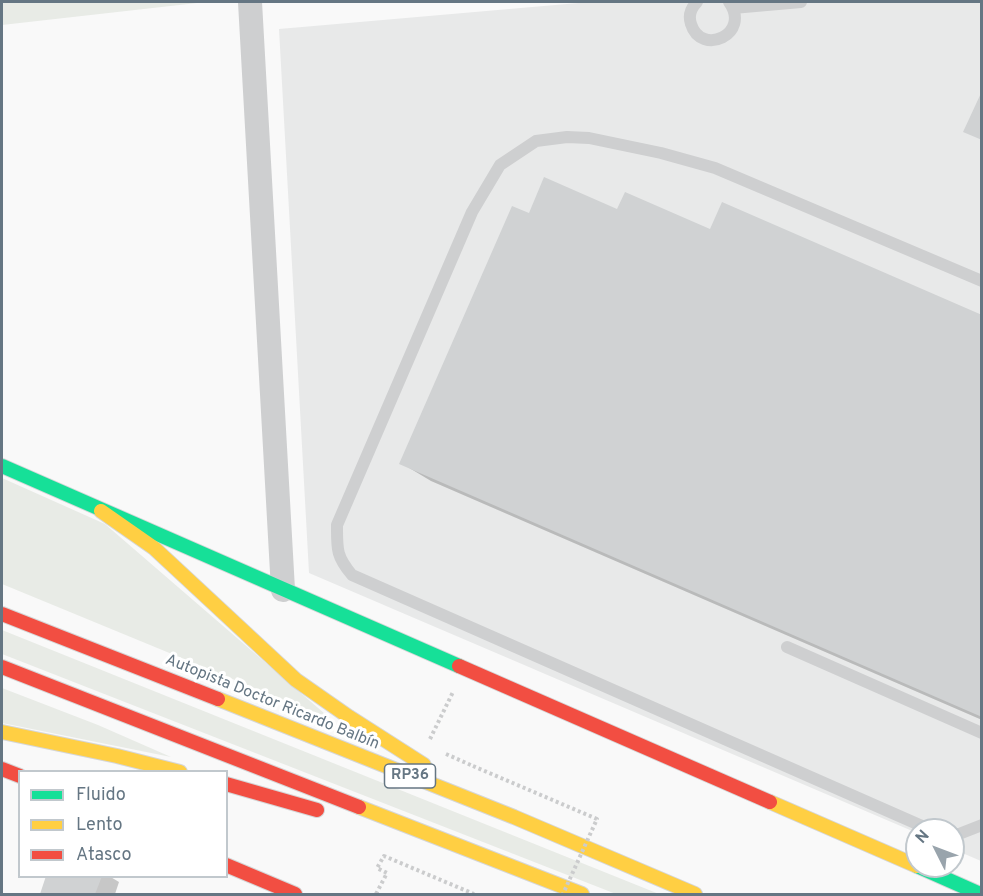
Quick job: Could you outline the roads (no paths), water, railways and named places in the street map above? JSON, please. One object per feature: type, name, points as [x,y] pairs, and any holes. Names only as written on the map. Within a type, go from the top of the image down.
[{"type":"main road","points":[[2,466],[905,861]]},
{"type":"main road","points":[[101,511],[153,548],[296,680],[392,746],[514,817]]},
{"type":"main road","name":"Autopista Doctor Ricardo Balbín","points":[[2,614],[514,817],[695,894]]},
{"type":"main road","points":[[2,667],[582,894]]},
{"type":"main road","points":[[2,732],[176,770]]},
{"type":"main road","points":[[2,769],[18,775]]},
{"type":"main road","points":[[228,785],[333,815]]},
{"type":"main road","points":[[356,820],[478,853]]},
{"type":"main road","points":[[228,866],[295,894]]},
{"type":"main road","points":[[944,878],[980,894]]},
{"type":"street","points":[[250,2],[283,590]]},
{"type":"lane","points":[[697,2],[691,11],[691,26],[701,37],[708,40],[722,38],[732,29],[735,15],[731,5],[801,2]]},
{"type":"lane","points":[[905,818],[352,575],[340,561],[337,525],[472,212],[500,165],[536,141],[567,137],[588,138],[661,153],[715,168],[981,281]]},
{"type":"lane","points":[[787,647],[981,733]]},
{"type":"lane","points":[[965,832],[981,825]]}]
